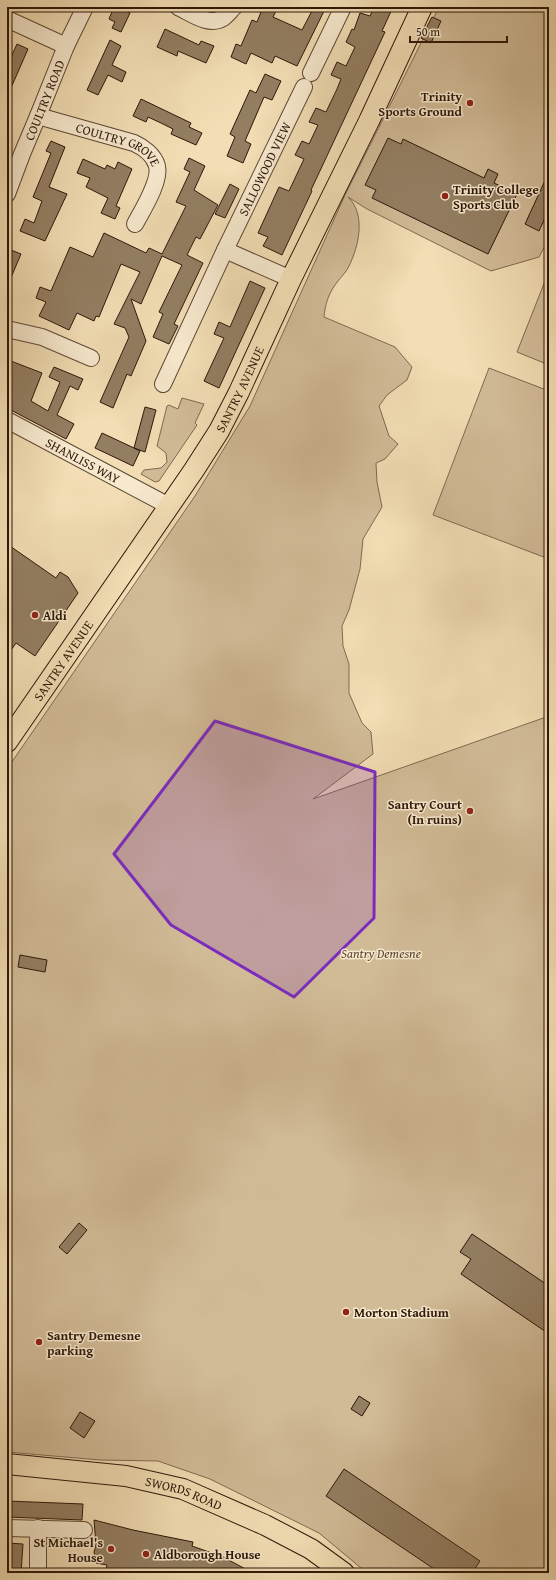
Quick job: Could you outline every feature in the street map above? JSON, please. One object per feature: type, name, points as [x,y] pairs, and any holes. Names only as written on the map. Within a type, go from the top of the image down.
[{"type":"main road","name":"SANTRY AVENUE","points":[[7,742],[164,504],[220,431],[291,279],[369,121],[422,7]]},
{"type":"main road","name":"SWORDS ROAD","points":[[7,1464],[126,1476],[182,1490],[265,1525],[312,1549],[344,1573]]},
{"type":"street","name":"COULTRY ROAD","points":[[7,194],[66,46],[86,7]]},
{"type":"street","points":[[178,7],[201,18],[215,22],[223,18],[234,7]]},
{"type":"street","name":"SALLOWOOD VIEW","points":[[163,384],[224,250],[343,7]]},
{"type":"street","points":[[7,19],[66,46]]},
{"type":"street","name":"COULTRY GROVE","points":[[38,116],[134,143],[146,149],[157,166],[156,181],[135,224]]},
{"type":"street","points":[[224,250],[291,279]]},
{"type":"street","points":[[7,329],[42,337],[91,358]]},
{"type":"street","name":"SHANLISS WAY","points":[[7,420],[164,504]]},
{"type":"street","points":[[7,1528],[84,1530]]},
{"type":"street","points":[[38,1528],[38,1573]]},
{"type":"highlighted area","points":[[215,721],[375,772],[374,918],[294,997],[171,925],[114,854]]},
{"type":"green space","name":"Santry Demesne","points":[[439,7],[549,7],[549,238],[539,257],[491,271],[367,209],[348,197],[354,204],[357,212],[359,221],[358,240],[353,258],[346,272],[335,285],[326,303],[324,317],[395,347],[412,367],[407,380],[387,395],[379,406],[389,436],[398,444],[385,459],[376,463],[377,482],[382,507],[363,539],[360,569],[349,610],[342,626],[343,646],[349,664],[349,693],[362,723],[371,732],[373,754],[313,799],[549,716],[549,1573],[367,1573],[319,1533],[210,1479],[158,1461],[100,1460],[7,1452],[7,769],[195,496],[250,406],[345,195]]},
{"type":"green space","points":[[549,271],[549,365],[517,352]]},
{"type":"green space","points":[[489,368],[549,391],[549,559],[433,515]]},
{"type":"green space","points":[[182,398],[204,404],[195,423],[197,425],[159,481],[155,482],[141,474],[144,470],[161,468],[167,462],[166,453],[157,446],[167,406],[169,405],[178,409]]},
{"type":"building","points":[[114,7],[119,7],[130,13],[121,32],[112,28],[115,22],[109,19]]},
{"type":"building","points":[[263,7],[278,7],[273,17],[302,30],[314,7],[326,7],[297,66],[275,56],[272,63],[251,53],[246,64],[231,57],[236,44],[241,46],[252,20],[257,22]]},
{"type":"building","points":[[374,7],[393,7],[382,31],[385,32],[282,255],[263,246],[268,237],[258,233],[279,187],[289,191],[304,159],[295,155],[302,141],[309,144],[318,125],[309,122],[316,108],[326,112],[337,89],[341,79],[331,75],[337,62],[346,66],[355,47],[346,42],[352,29],[354,30],[360,13],[370,16]]},
{"type":"building","points":[[432,17],[441,21],[431,43],[421,38]]},
{"type":"building","points":[[165,29],[199,45],[201,41],[214,46],[206,63],[178,51],[177,56],[157,47]]},
{"type":"building","points":[[110,40],[121,46],[112,65],[126,72],[122,82],[108,75],[98,95],[87,90]]},
{"type":"building","points":[[17,44],[28,49],[7,97],[7,66]]},
{"type":"building","points":[[265,74],[281,81],[272,100],[264,97],[245,141],[251,144],[243,163],[227,156],[235,137],[230,134],[250,90],[256,93]]},
{"type":"building","points":[[141,99],[191,123],[189,127],[202,133],[196,145],[171,134],[173,129],[148,117],[146,122],[133,116]]},
{"type":"building","name":"Trinity College Sports Club","points":[[388,138],[401,144],[403,139],[484,178],[488,169],[498,174],[494,183],[517,194],[488,254],[372,198],[376,190],[365,185]]},
{"type":"building","points":[[51,141],[65,147],[49,187],[67,194],[45,241],[20,231],[25,219],[34,223],[42,201],[33,197],[51,153],[46,151]]},
{"type":"building","points":[[189,158],[205,166],[194,190],[218,205],[200,239],[196,237],[187,255],[203,263],[174,324],[178,326],[169,344],[153,337],[163,314],[159,312],[182,265],[162,256],[141,304],[131,299],[146,341],[131,376],[127,374],[113,408],[100,402],[129,337],[125,328],[114,324],[140,272],[121,264],[99,317],[96,316],[94,321],[77,313],[69,330],[39,316],[46,302],[36,298],[40,287],[51,291],[70,247],[93,257],[104,233],[146,253],[149,248],[162,254],[186,206],[176,202],[190,172],[184,169]]},
{"type":"building","points":[[83,159],[105,169],[107,165],[115,169],[118,162],[132,169],[116,206],[120,208],[115,219],[101,213],[108,198],[86,187],[90,178],[77,173]]},
{"type":"building","points":[[549,172],[549,218],[546,216],[539,231],[525,224]]},
{"type":"building","points":[[230,184],[239,189],[225,218],[215,214]]},
{"type":"building","points":[[11,250],[21,254],[7,287],[7,259]]},
{"type":"building","points":[[250,281],[265,288],[219,388],[204,381],[224,338],[214,334],[219,322],[230,327]]},
{"type":"building","points":[[11,361],[42,373],[31,401],[48,411],[60,382],[49,377],[54,367],[83,379],[78,390],[70,386],[57,415],[74,424],[66,439],[7,408],[7,371]]},
{"type":"building","points":[[145,407],[156,410],[145,452],[134,448]]},
{"type":"building","points":[[102,433],[140,451],[133,466],[95,448]]},
{"type":"building","name":"Aldi","points":[[7,544],[56,578],[60,572],[68,577],[78,593],[35,656],[16,643],[7,656]]},
{"type":"building","points":[[20,955],[47,960],[45,972],[18,967]]},
{"type":"building","points":[[79,1223],[87,1230],[67,1254],[59,1247]]},
{"type":"building","points":[[472,1234],[549,1286],[549,1334],[461,1274],[471,1259],[460,1252]]},
{"type":"building","points":[[359,1396],[370,1403],[362,1416],[351,1409]]},
{"type":"building","points":[[80,1412],[95,1421],[84,1438],[70,1428]]},
{"type":"building","points":[[344,1469],[480,1561],[472,1573],[440,1573],[326,1496]]},
{"type":"building","points":[[7,1501],[83,1504],[82,1520],[7,1517]]},
{"type":"building","points":[[94,1520],[133,1530],[193,1542],[192,1546],[223,1557],[253,1573],[191,1573],[176,1570],[175,1573],[105,1573],[107,1565],[96,1563],[94,1552],[96,1545]]},
{"type":"building","points":[[7,1543],[23,1544],[21,1573],[7,1573]]},
{"type":"place","name":"Trinity Sports Ground","points":[[470,103]]},
{"type":"place","name":"Trinity College Sports Club","points":[[445,196]]},
{"type":"place","name":"Aldi","points":[[35,615]]},
{"type":"place","name":"Santry Court (In ruins)","points":[[470,811]]},
{"type":"place","name":"Morton Stadium","points":[[346,1312]]},
{"type":"place","name":"Santry Demesne parking","points":[[39,1342]]},
{"type":"place","name":"St Michael's House","points":[[111,1549]]},
{"type":"place","name":"Aldborough House","points":[[146,1554]]}]
